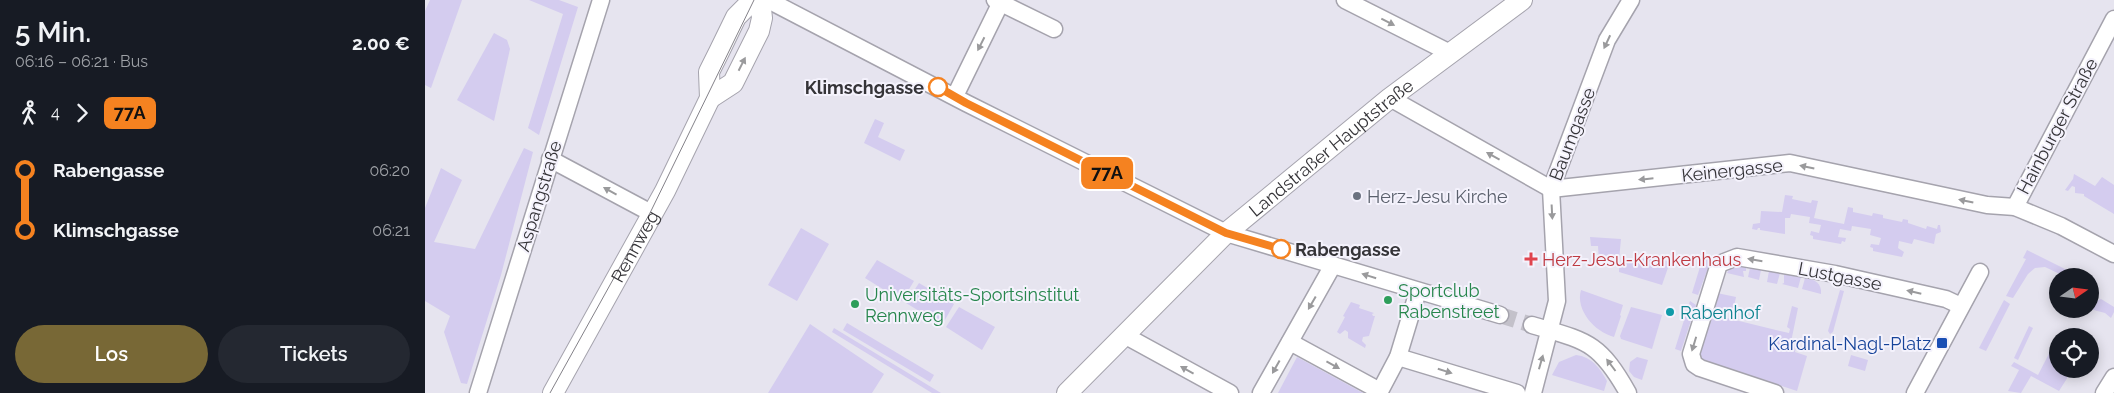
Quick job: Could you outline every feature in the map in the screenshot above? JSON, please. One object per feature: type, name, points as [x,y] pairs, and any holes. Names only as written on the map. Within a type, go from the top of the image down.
[{"type":"main road","name":"Rennweg","points":[[553,393],[653,214],[710,98],[709,72],[736,17],[753,0]]},
{"type":"main road","points":[[710,98],[733,83],[761,26],[760,0]]},
{"type":"main road","name":"Landstraßer Hauptstraße","points":[[1067,393],[1226,233],[1390,98],[1522,0]]},
{"type":"street","name":"Aspangstraße","points":[[477,393],[601,0]]},
{"type":"street","points":[[768,0],[1226,233],[1499,315]]},
{"type":"street","points":[[1345,0],[1450,53]]},
{"type":"street","name":"Baumgasse","points":[[1533,393],[1557,302],[1551,189],[1607,40],[1631,0]]},
{"type":"street","points":[[955,96],[999,1],[1055,29]]},
{"type":"street","name":"Hainburger Straße","points":[[2015,207],[2114,18]]},
{"type":"street","points":[[1390,98],[1551,189]]},
{"type":"street","points":[[550,159],[653,214]]},
{"type":"street","name":"Keinergasse","points":[[1551,189],[1789,163],[1987,205],[2015,207],[2061,226],[2114,254]]},
{"type":"street","name":"Lustgasse","points":[[1775,393],[1699,368],[1694,364],[1691,354],[1719,264],[1737,257],[1835,274],[1946,299],[1961,306]]},
{"type":"street","points":[[1261,393],[1333,265]]},
{"type":"street","points":[[1915,393],[1980,272]]},
{"type":"street","points":[[1290,342],[1380,392],[1398,357],[1418,291]]},
{"type":"street","points":[[1532,325],[1576,338],[1594,347],[1613,368],[1628,393]]},
{"type":"street","points":[[1124,335],[1230,393]]},
{"type":"street","points":[[1398,357],[1517,393]]},
{"type":"street","points":[[2104,393],[2114,377]]},
{"type":"shaded area","points":[[430,0],[462,0],[431,88],[425,85],[425,11]]},
{"type":"shaded area","points":[[529,0],[559,0],[578,7],[539,135],[528,128],[563,14]]},
{"type":"shaded area","points":[[494,33],[507,40],[510,49],[494,121],[457,100]]},
{"type":"shaded area","points":[[875,119],[884,123],[878,137],[905,150],[900,161],[864,143]]},
{"type":"shaded area","points":[[524,148],[533,152],[501,275],[467,384],[461,383],[444,332],[450,316],[425,301],[425,208],[441,168],[462,180],[434,242],[475,249]]},
{"type":"shaded area","points":[[2074,174],[2095,186],[2102,177],[2114,185],[2114,214],[2084,196],[2084,194],[2075,193],[2075,187],[2072,186],[2068,191],[2065,190],[2073,179]]},
{"type":"shaded area","points":[[1785,195],[1793,196],[1792,199],[1811,203],[1812,200],[1818,201],[1814,218],[1844,224],[1848,207],[1853,208],[1853,212],[1872,216],[1873,213],[1883,215],[1883,218],[1902,222],[1903,219],[1908,220],[1908,223],[1926,229],[1927,226],[1937,229],[1938,225],[1940,225],[1941,232],[1936,234],[1934,244],[1914,239],[1912,244],[1899,241],[1898,248],[1904,252],[1902,257],[1873,251],[1873,248],[1870,247],[1871,244],[1879,245],[1881,238],[1870,235],[1871,229],[1852,226],[1851,231],[1840,229],[1838,237],[1846,238],[1845,242],[1842,241],[1841,244],[1813,239],[1813,236],[1810,235],[1811,231],[1819,233],[1821,225],[1809,223],[1810,217],[1791,214],[1790,218],[1785,218],[1785,234],[1760,230],[1760,228],[1757,230],[1752,229],[1753,224],[1760,223],[1761,211],[1782,212]]},
{"type":"shaded area","points":[[801,228],[829,244],[797,301],[768,285]]},
{"type":"shaded area","points":[[1590,237],[1621,239],[1619,260],[1602,265],[1599,262],[1598,246],[1591,246]]},
{"type":"shaded area","points":[[2027,250],[2063,268],[2035,268],[2028,274],[2013,298],[2006,296],[2026,259],[2023,258]]},
{"type":"shaded area","points":[[1708,255],[1711,260],[1698,295],[1692,293],[1703,257]]},
{"type":"shaded area","points":[[1652,257],[1670,262],[1662,285],[1619,272],[1619,264]]},
{"type":"shaded area","points":[[877,260],[914,281],[902,301],[865,278]]},
{"type":"shaded area","points":[[1736,265],[1746,267],[1746,271],[1743,271],[1744,277],[1727,273],[1730,268]]},
{"type":"shaded area","points":[[1750,268],[1761,270],[1759,280],[1748,277]]},
{"type":"shaded area","points":[[1769,271],[1780,273],[1777,284],[1767,282]]},
{"type":"shaded area","points":[[1784,274],[1801,277],[1798,288],[1782,284],[1784,283]]},
{"type":"shaded area","points":[[1805,278],[1819,284],[1821,294],[1802,289]]},
{"type":"shaded area","points":[[919,283],[954,304],[942,325],[906,303]]},
{"type":"shaded area","points":[[1581,290],[1623,305],[1614,337],[1600,330],[1588,319],[1581,305]]},
{"type":"shaded area","points":[[1840,290],[1844,291],[1833,332],[1830,334],[1828,331]]},
{"type":"shaded area","points":[[1717,293],[1736,297],[1733,311],[1721,308],[1723,317],[1789,333],[1790,329],[1787,327],[1792,306],[1798,308],[1791,342],[1797,343],[1795,352],[1807,356],[1797,391],[1703,360],[1699,351]]},
{"type":"shaded area","points":[[2101,299],[2114,307],[2111,318],[2099,311],[2099,300]]},
{"type":"shaded area","points":[[2004,300],[2010,304],[1986,351],[1979,348]]},
{"type":"shaded area","points":[[1690,301],[1696,305],[1681,351],[1675,349]]},
{"type":"shaded area","points":[[1351,302],[1360,305],[1359,308],[1374,313],[1372,314],[1375,316],[1369,336],[1363,337],[1362,341],[1366,345],[1365,348],[1348,338],[1348,332],[1345,330],[1340,334],[1337,332]]},
{"type":"shaded area","points":[[959,307],[995,327],[982,350],[946,327]]},
{"type":"shaded area","points":[[1631,307],[1662,315],[1652,349],[1621,339],[1620,336]]},
{"type":"shaded area","points":[[847,323],[934,375],[930,382],[843,330]]},
{"type":"shaded area","points":[[810,324],[884,374],[872,393],[768,393]]},
{"type":"shaded area","points":[[2029,326],[2033,328],[2018,360],[2014,358]]},
{"type":"shaded area","points":[[834,328],[941,393],[932,393],[832,332]]},
{"type":"shaded area","points":[[2049,354],[2049,378],[2067,378],[2059,391],[2031,376],[2021,393],[2008,391],[2019,370],[2011,366],[2014,362],[2038,375]]},
{"type":"shaded area","points":[[1576,355],[1591,360],[1598,367],[1607,381],[1604,391],[1552,375],[1559,362]]},
{"type":"shaded area","points":[[1851,355],[1868,360],[1865,371],[1848,366]]},
{"type":"shaded area","points":[[1297,357],[1363,393],[1278,393]]},
{"type":"shaded area","points":[[1637,357],[1648,360],[1642,380],[1634,377],[1629,371],[1630,362]]},
{"type":"tunnel","points":[[1500,315],[1532,325]]},
{"type":"tram line","points":[[550,393],[650,213],[754,0]]},
{"type":"bus line","name":"77A","points":[[938,87],[966,103],[1226,233],[1281,249]]},
{"type":"place","name":"Klimschgasse","points":[[938,87]]},
{"type":"place","name":"Herz-Jesu Kirche","points":[[1357,196]]},
{"type":"place","name":"Rabengasse","points":[[1281,249]]},
{"type":"place","name":"Herz-Jesu-Krankenhaus","points":[[1531,259]]},
{"type":"place","name":"Sportclub Rabenstreet","points":[[1388,300]]},
{"type":"place","name":"Universitäts-Sportsinstitut Rennweg","points":[[855,304]]},
{"type":"place","name":"Rabenhof","points":[[1670,312]]},
{"type":"place","name":"Kardinal-Nagl-Platz","points":[[1942,343]]}]
